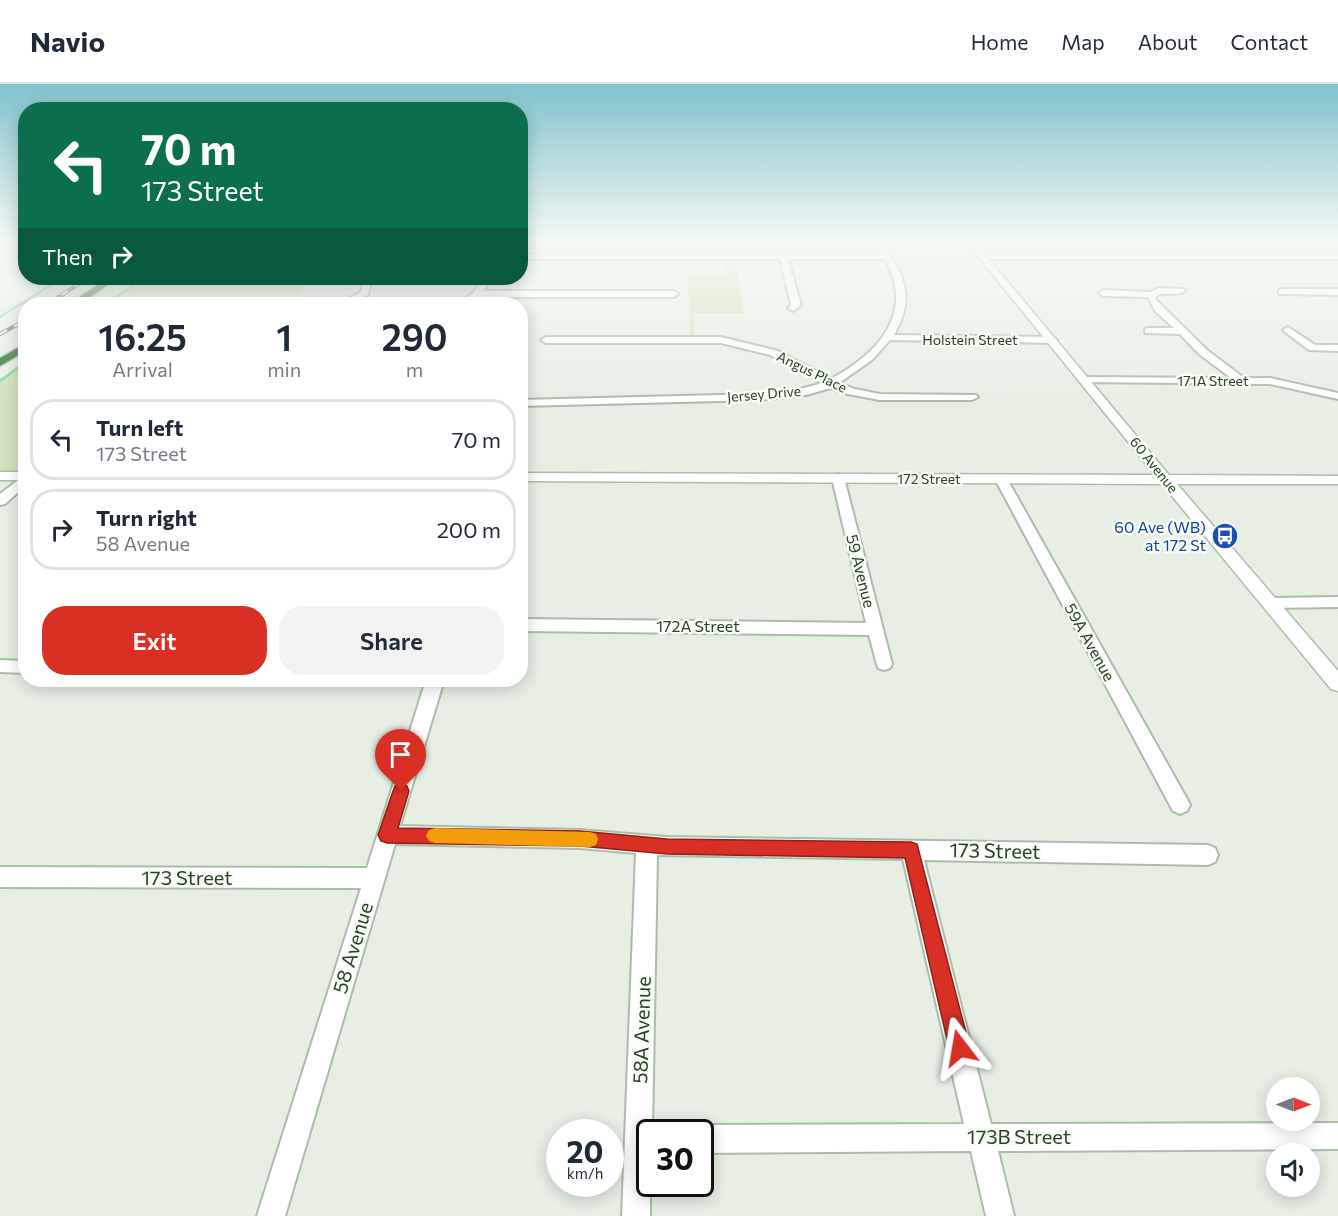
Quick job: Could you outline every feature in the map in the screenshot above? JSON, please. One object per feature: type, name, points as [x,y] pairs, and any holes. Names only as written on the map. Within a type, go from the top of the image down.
[{"type":"highway","points":[[0,353],[18,341]]},
{"type":"highway","points":[[0,363],[18,351]]},
{"type":"street","points":[[793,308],[796,305],[794,297]]},
{"type":"street","name":"Jersey Drive","points":[[528,403],[760,397],[795,394],[831,384],[861,363],[888,337],[900,311],[903,297]]},
{"type":"street","name":"60 Avenue","points":[[1016,297],[1166,480],[1338,684]]},
{"type":"street","points":[[1152,297],[1158,309],[1184,331],[1203,352],[1242,381]]},
{"type":"street","points":[[1288,330],[1313,348],[1338,348]]},
{"type":"street","points":[[1148,331],[1184,331]]},
{"type":"street","name":"Holstein Street","points":[[888,337],[1052,340]]},
{"type":"street","name":"Angus Place","points":[[546,340],[721,340],[748,344],[774,353],[831,384],[854,393],[882,397],[972,397]]},
{"type":"street","name":"171A Street","points":[[1086,380],[1270,381],[1338,396]]},
{"type":"street","points":[[0,476],[18,477]]},
{"type":"street","name":"172 Street","points":[[528,477],[1338,480]]},
{"type":"street","name":"59 Avenue","points":[[837,478],[884,664]]},
{"type":"street","name":"59A Avenue","points":[[1001,479],[1180,804]]},
{"type":"street","points":[[0,501],[18,484]]},
{"type":"street","points":[[1270,603],[1338,602]]},
{"type":"street","name":"172A Street","points":[[528,625],[876,629]]},
{"type":"street","points":[[0,666],[18,667]]},
{"type":"street","name":"58 Avenue","points":[[271,1216],[433,687]]},
{"type":"street","name":"173 Street","points":[[387,835],[580,839],[647,844],[1208,855]]},
{"type":"street","name":"58A Avenue","points":[[644,1119],[647,844]]},
{"type":"street","points":[[911,850],[1000,1216]]},
{"type":"street","name":"173 Street","points":[[0,877],[374,878]]},
{"type":"street","name":"173B Street","points":[[714,1139],[1338,1136]]},
{"type":"street","name":"58A Avenue","points":[[636,1216],[638,1197]]},
{"type":"green space","points":[[689,297],[741,297],[744,313],[694,313],[694,337],[690,337]]},
{"type":"green space","points":[[18,370],[18,472],[0,472],[0,383]]},
{"type":"waterway","points":[[0,317],[18,306]]},
{"type":"waterway","points":[[0,381],[18,368]]},
{"type":"railway","points":[[0,334],[18,324]]},
{"type":"slow traffic","points":[[435,836],[590,839]]},
{"type":"place","name":"60 Ave (WB) at 172 St","points":[[1225,536]]},
{"type":"route","points":[[401,791],[387,835],[580,839],[667,846],[911,850],[960,1048]]}]
